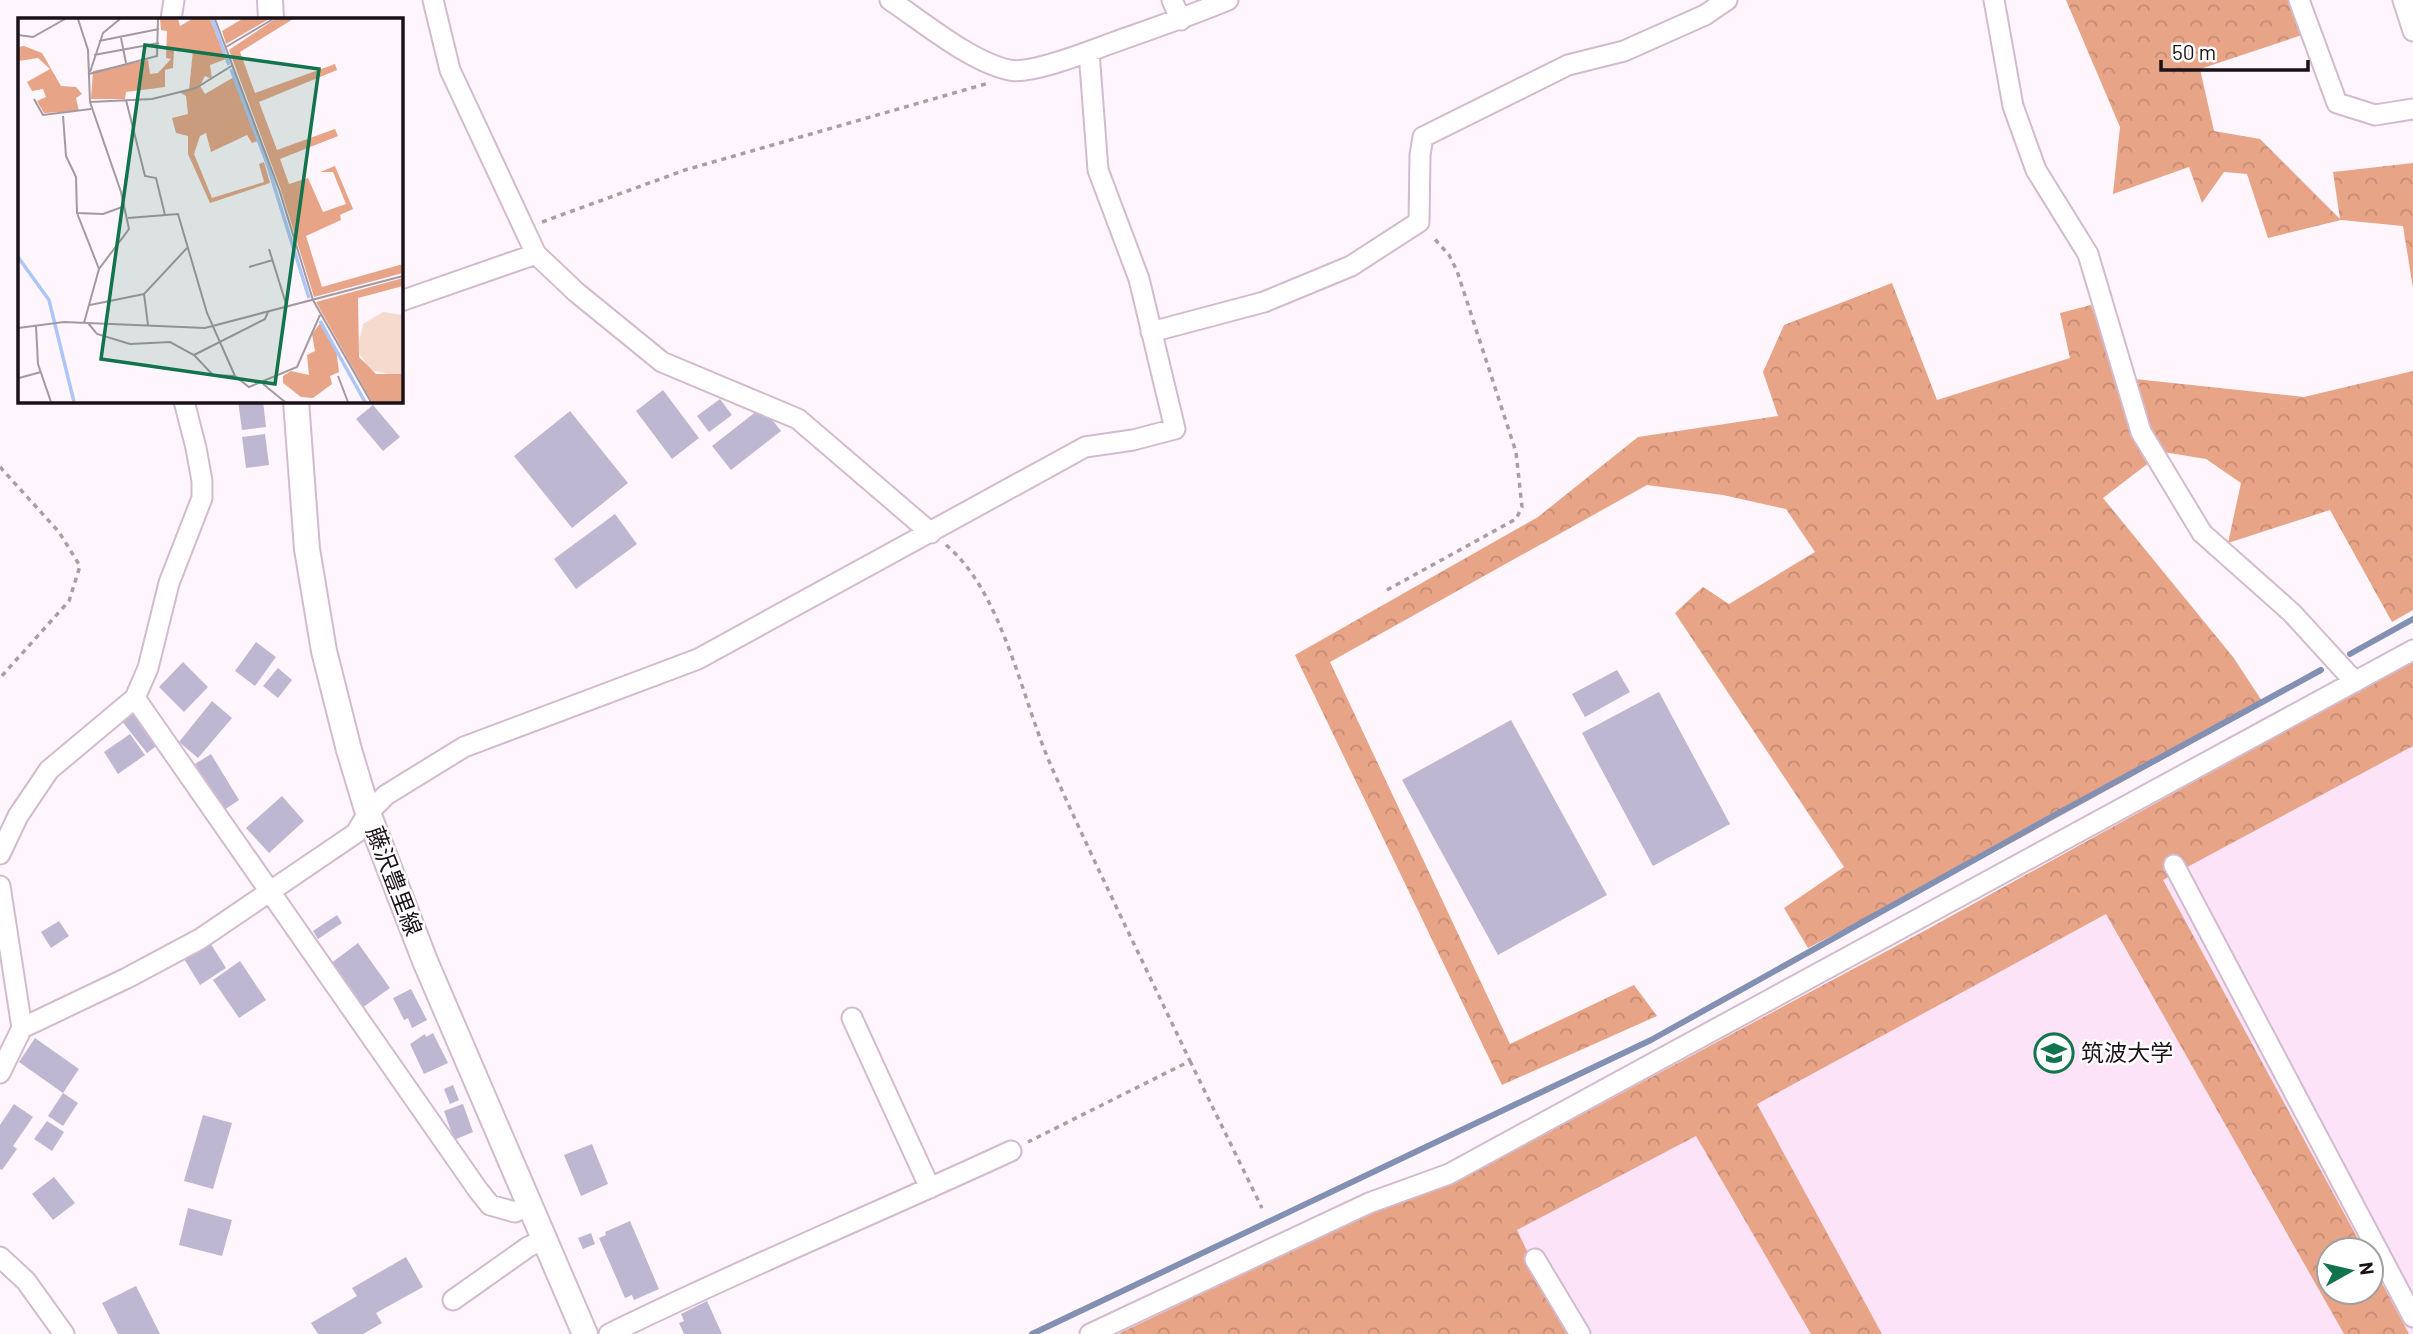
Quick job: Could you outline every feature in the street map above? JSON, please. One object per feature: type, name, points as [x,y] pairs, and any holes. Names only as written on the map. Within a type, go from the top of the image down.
[{"type":"main road","points":[[270,0],[271,18]]},
{"type":"main road","name":"藤沢豊里線","points":[[296,402],[307,549],[324,650],[368,813],[416,939],[585,1334]]},
{"type":"street","points":[[171,18],[174,0]]},
{"type":"street","points":[[433,0],[450,70],[536,254],[576,292],[663,362],[798,419],[931,533]]},
{"type":"street","points":[[890,0],[973,56],[1011,71],[1048,65],[1089,52],[1181,20],[1228,0]]},
{"type":"street","points":[[1172,0],[1181,20]]},
{"type":"street","points":[[1150,332],[1264,302],[1351,266],[1419,222],[1420,155],[1423,137],[1568,65],[1624,51],[1705,15],[1727,0]]},
{"type":"street","points":[[1994,0],[2013,106],[2036,170],[2088,254],[2141,432],[2202,533],[2292,614],[2355,682]]},
{"type":"street","points":[[2299,0],[2337,103],[2375,115],[2413,109]]},
{"type":"street","points":[[2403,0],[2413,31]]},
{"type":"street","points":[[22,1028],[127,978],[200,939],[356,833],[368,813],[386,796],[464,747],[698,659],[1085,447],[1133,440],[1175,429],[1139,279],[1098,170],[1089,52]]},
{"type":"street","points":[[402,301],[536,254]]},
{"type":"street","points":[[0,854],[18,816],[49,770],[135,698],[148,668],[169,583],[202,498],[197,449],[184,402]]},
{"type":"street","points":[[1090,1334],[1368,1203],[1449,1174],[2413,650]]},
{"type":"street","points":[[135,698],[490,1205],[515,1212],[530,1205]]},
{"type":"street","points":[[2174,865],[2413,1317]]},
{"type":"street","points":[[0,886],[22,1028],[0,1073]]},
{"type":"street","points":[[852,1018],[930,1188]]},
{"type":"street","points":[[609,1334],[695,1291],[1011,1151]]},
{"type":"street","points":[[453,1300],[528,1247],[544,1239]]},
{"type":"street","points":[[0,1257],[26,1281],[64,1334]]},
{"type":"street","points":[[1535,1259],[1580,1334]]},
{"type":"path","points":[[524,229],[685,170],[988,85],[998,66]]},
{"type":"path","points":[[1387,590],[1516,519],[1522,507],[1516,453],[1457,271],[1449,255],[1419,222]]},
{"type":"path","points":[[0,467],[59,532],[80,566],[69,601],[0,678]]},
{"type":"path","points":[[931,533],[961,558],[979,584],[1007,646],[1051,766],[1262,1208]]},
{"type":"path","points":[[1011,1151],[1191,1061]]},
{"type":"shaded area","name":"筑波大学","points":[[2413,661],[2413,1334],[1118,1334],[1373,1212],[1465,1177],[1926,930]]},
{"type":"green space","points":[[2066,0],[2290,0],[2302,35],[2200,69],[2214,131],[2260,139],[2340,219],[2333,172],[2413,163],[2413,288],[2403,226],[2341,220],[2268,238],[2247,174],[2224,172],[2202,203],[2189,167],[2113,194],[2120,127]]},
{"type":"green space","points":[[1892,283],[1937,400],[2070,358],[2060,313],[2091,305],[2116,377],[2304,397],[2413,371],[2413,610],[2392,622],[2330,510],[2228,543],[2241,483],[2206,459],[2163,452],[2103,498],[2233,657],[2264,704],[2013,842],[1808,948],[1784,908],[1844,867],[1675,613],[1703,587],[1729,604],[1815,552],[1786,509],[1723,495],[1647,485],[1330,662],[1510,1044],[1634,985],[1657,1016],[1502,1085],[1295,655],[1538,517],[1638,437],[1778,416],[1763,372],[1784,325]]},
{"type":"green space","points":[[2413,661],[2413,746],[2163,880],[2356,1236],[2315,1236],[2315,1283],[2106,914],[1757,1104],[1882,1334],[1811,1334],[1696,1136],[1517,1230],[1567,1334],[1118,1334],[1373,1212],[1465,1177],[1926,930]]},
{"type":"green space","points":[[2385,1289],[2409,1334],[2344,1334],[2328,1306],[2385,1306]]},
{"type":"building","points":[[663,390],[699,438],[672,459],[636,411]]},
{"type":"building","points":[[720,399],[732,415],[709,432],[697,416]]},
{"type":"building","points":[[238,402],[263,402],[266,427],[242,430]]},
{"type":"building","points":[[373,405],[400,437],[383,451],[356,419]]},
{"type":"building","points":[[762,407],[781,431],[731,470],[712,446]]},
{"type":"building","points":[[570,411],[628,483],[572,528],[514,456]]},
{"type":"building","points":[[265,434],[269,465],[246,468],[242,437]]},
{"type":"building","points":[[615,514],[637,544],[576,589],[554,559]]},
{"type":"building","points":[[256,642],[276,657],[255,686],[235,671]]},
{"type":"building","points":[[183,662],[208,687],[184,712],[159,687]]},
{"type":"building","points":[[278,668],[292,680],[278,698],[263,686]]},
{"type":"building","points":[[1617,670],[1630,692],[1585,717],[1572,694]]},
{"type":"building","points":[[1659,692],[1730,824],[1653,866],[1582,733]]},
{"type":"building","points":[[212,701],[232,718],[198,758],[179,742]]},
{"type":"building","points":[[136,708],[163,741],[147,753],[121,720]]},
{"type":"building","points":[[1511,720],[1607,895],[1498,955],[1402,780]]},
{"type":"building","points":[[130,734],[145,755],[118,774],[104,752]]},
{"type":"building","points":[[211,754],[239,800],[224,810],[195,764]]},
{"type":"building","points":[[282,796],[304,821],[269,853],[246,828]]},
{"type":"building","points":[[337,915],[342,923],[318,939],[313,931]]},
{"type":"building","points":[[59,921],[69,936],[51,948],[41,932]]},
{"type":"building","points":[[207,938],[226,968],[200,985],[181,954]]},
{"type":"building","points":[[358,943],[390,988],[362,1008],[330,964]]},
{"type":"building","points":[[240,961],[266,1000],[239,1018],[213,980]]},
{"type":"building","points":[[411,989],[427,1020],[412,1028],[408,1018],[404,1020],[393,998]]},
{"type":"building","points":[[433,1033],[448,1063],[424,1074],[410,1044],[425,1034],[426,1037]]},
{"type":"building","points":[[35,1038],[79,1069],[63,1093],[19,1062]]},
{"type":"building","points":[[453,1085],[459,1100],[450,1104],[444,1089]]},
{"type":"building","points":[[63,1093],[78,1103],[63,1126],[48,1116]]},
{"type":"building","points":[[14,1104],[33,1117],[13,1146],[17,1149],[2,1170],[0,1125]]},
{"type":"building","points":[[463,1104],[473,1132],[454,1140],[444,1111]]},
{"type":"building","points":[[203,1115],[232,1123],[213,1189],[184,1181]]},
{"type":"building","points":[[47,1121],[64,1132],[52,1151],[34,1139]]},
{"type":"building","points":[[592,1144],[608,1184],[581,1196],[564,1155]]},
{"type":"building","points":[[54,1177],[75,1203],[53,1220],[32,1194]]},
{"type":"building","points":[[188,1208],[232,1220],[222,1256],[179,1245]]},
{"type":"building","points":[[630,1221],[659,1289],[634,1300],[632,1295],[625,1298],[599,1238],[606,1235],[605,1232]]},
{"type":"building","points":[[591,1233],[595,1244],[583,1249],[578,1238]]},
{"type":"building","points":[[406,1257],[423,1287],[376,1313],[382,1323],[363,1334],[318,1334],[311,1323],[357,1296],[352,1288]]},
{"type":"building","points":[[136,1286],[160,1334],[118,1334],[102,1303]]},
{"type":"building","points":[[707,1301],[722,1334],[684,1334],[679,1323],[684,1321],[681,1314]]},
{"type":"waterway","points":[[2350,654],[2413,619]]},
{"type":"waterway","points":[[1032,1334],[1651,1040],[2321,670]]},
{"type":"place","name":"筑波大学","points":[[2054,1053]]}]
